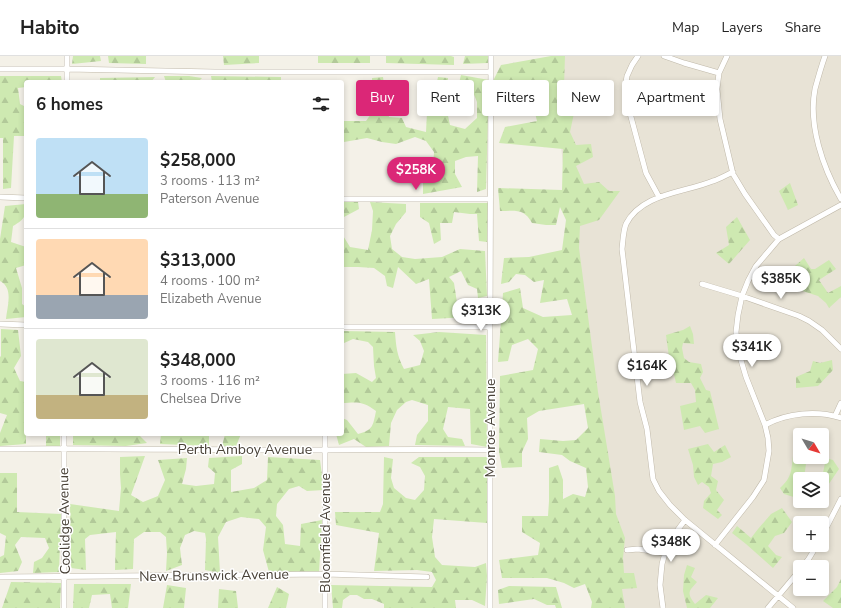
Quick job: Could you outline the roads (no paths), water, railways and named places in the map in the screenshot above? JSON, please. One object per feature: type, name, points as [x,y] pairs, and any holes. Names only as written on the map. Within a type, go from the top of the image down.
[{"type":"street","points":[[67,56],[67,80]]},
{"type":"street","name":"Monroe Avenue","points":[[490,608],[491,56]]},
{"type":"street","points":[[638,56],[627,76],[625,89],[627,102],[646,173],[659,198]]},
{"type":"street","points":[[664,56],[719,72]]},
{"type":"street","points":[[727,56],[719,72],[717,89],[720,119],[733,172],[744,194],[774,235],[779,239]]},
{"type":"street","points":[[825,56],[815,90],[815,131],[820,153],[841,199]]},
{"type":"street","points":[[0,69],[215,72],[491,72]]},
{"type":"street","points":[[733,172],[713,181],[659,198],[644,205],[636,211],[626,226],[623,236],[622,249],[640,402],[648,430],[653,479],[670,505],[685,520],[793,608]]},
{"type":"street","points":[[0,198],[24,198]]},
{"type":"street","points":[[344,199],[490,199]]},
{"type":"street","points":[[715,545],[753,498],[764,480],[769,452],[765,425],[746,377],[738,350],[736,332],[742,296],[756,266],[779,239],[841,205]]},
{"type":"street","points":[[702,284],[799,316],[822,330],[841,349]]},
{"type":"street","points":[[0,324],[24,325]]},
{"type":"street","points":[[344,327],[490,327]]},
{"type":"street","points":[[765,425],[784,418],[802,414],[817,413],[838,417],[841,402]]},
{"type":"street","name":"Coolidge Avenue","points":[[64,436],[64,608]]},
{"type":"street","name":"Bloomfield Avenue","points":[[324,608],[325,436]]},
{"type":"street","name":"Perth Amboy Avenue","points":[[0,449],[490,450]]},
{"type":"street","points":[[829,522],[841,499]]},
{"type":"street","points":[[663,608],[660,585],[662,564],[671,540],[685,520]]},
{"type":"street","points":[[627,550],[638,549],[665,553]]},
{"type":"street","name":"New Brunswick Avenue","points":[[0,577],[325,574],[427,577]]},
{"type":"street","points":[[768,608],[793,578]]}]
